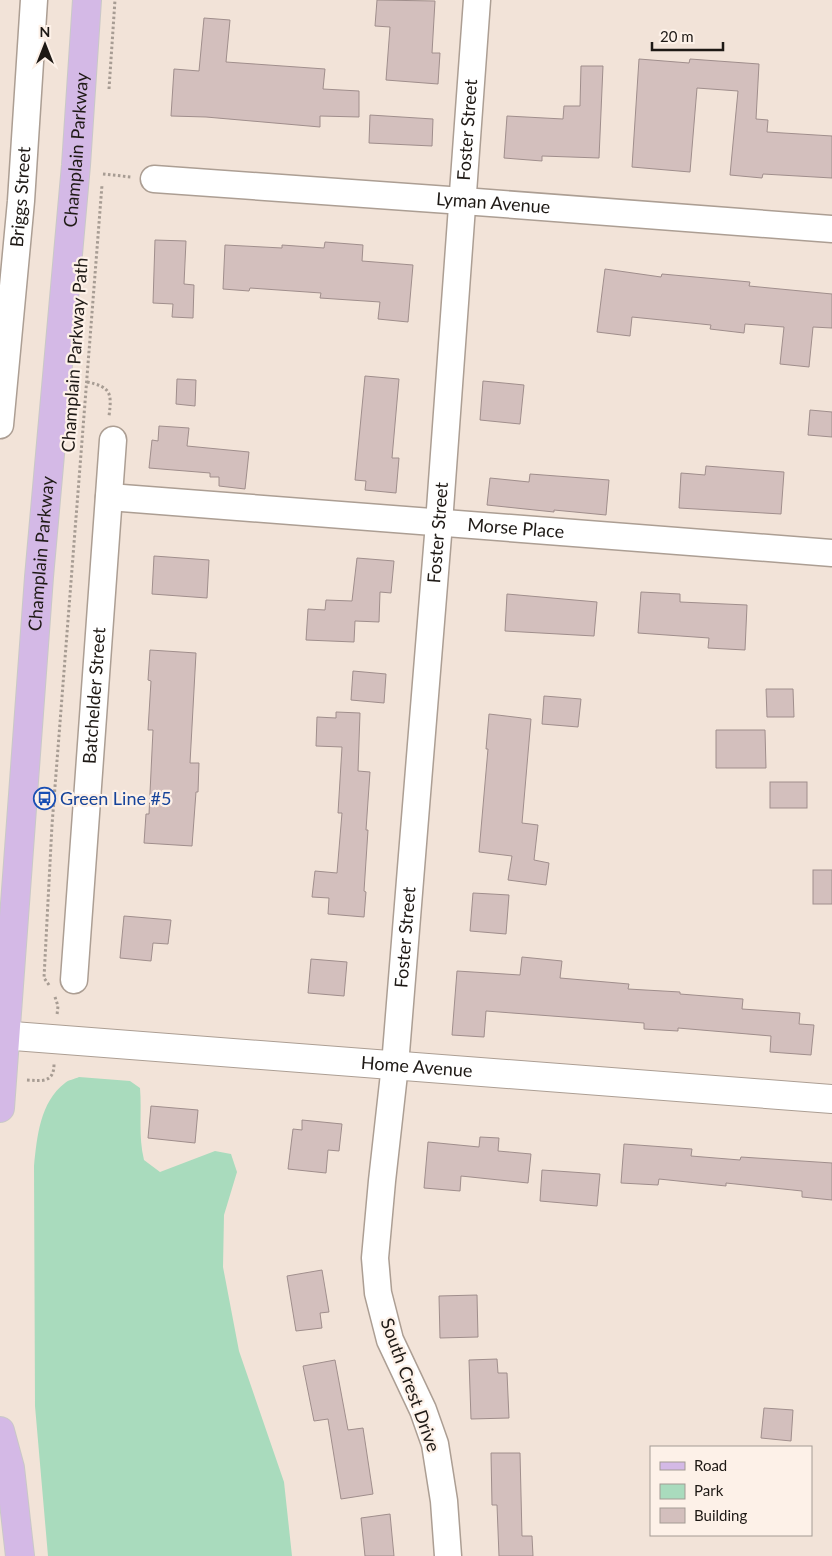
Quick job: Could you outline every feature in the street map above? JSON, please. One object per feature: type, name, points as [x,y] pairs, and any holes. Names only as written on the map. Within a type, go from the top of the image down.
[{"type":"main road","name":"Champlain Parkway","points":[[0,1108],[2,1035],[39,577],[76,165],[87,0]]},
{"type":"main road","name":"Home Avenue","points":[[2,1035],[832,1099]]},
{"type":"main road","points":[[0,1431],[10,1468],[20,1556]]},
{"type":"street","name":"Briggs Street","points":[[0,425],[21,192],[34,0]]},
{"type":"street","name":"Foster Street","points":[[396,1065],[439,523],[477,0]]},
{"type":"street","name":"Lyman Avenue","points":[[154,180],[832,229]]},
{"type":"street","name":"Batchelder Street","points":[[74,980],[112,440]]},
{"type":"street","name":"Morse Place","points":[[109,497],[832,553]]},
{"type":"street","name":"South Crest Drive","points":[[396,1065],[376,1248],[378,1292],[390,1340],[423,1410],[435,1444],[444,1501],[448,1556]]},
{"type":"path","points":[[109,93],[115,0]]},
{"type":"path","points":[[103,174],[104,166]]},
{"type":"path","name":"Champlain Parkway Path","points":[[1,1080],[44,1080],[51,1077],[54,1070],[58,1006],[53,990],[44,978],[52,825],[102,184]]},
{"type":"path","points":[[87,382],[101,385],[107,390],[111,399],[108,427],[112,440]]},
{"type":"green space","points":[[79,1077],[130,1081],[140,1088],[144,1160],[160,1172],[215,1151],[231,1154],[237,1172],[224,1215],[223,1267],[239,1351],[284,1482],[292,1556],[48,1556],[35,1406],[34,1166],[41,1121],[50,1100],[66,1082]]},
{"type":"building","points":[[377,0],[435,1],[432,53],[440,53],[438,84],[386,80],[390,27],[375,26]]},
{"type":"building","points":[[204,18],[230,20],[226,62],[325,69],[323,89],[359,91],[359,117],[320,116],[320,127],[206,117],[171,116],[174,69],[199,71]]},
{"type":"building","points":[[639,59],[689,63],[690,59],[759,64],[756,119],[768,120],[767,132],[832,136],[832,178],[763,174],[762,178],[730,175],[738,91],[697,88],[690,172],[632,167]]},
{"type":"building","points":[[581,66],[603,66],[599,158],[542,156],[542,161],[504,158],[507,116],[563,119],[564,106],[580,106]]},
{"type":"building","points":[[370,115],[433,119],[432,146],[369,143]]},
{"type":"building","points":[[155,240],[186,241],[184,284],[194,285],[193,318],[172,317],[173,304],[153,303]]},
{"type":"building","points":[[325,242],[363,245],[362,261],[413,265],[408,322],[378,319],[380,302],[320,298],[321,293],[250,288],[249,291],[223,289],[225,245],[282,248],[282,245],[324,248]]},
{"type":"building","points":[[605,269],[661,277],[662,274],[750,282],[749,286],[832,294],[832,328],[813,327],[809,367],[780,364],[784,327],[745,324],[744,333],[710,329],[711,325],[632,317],[630,336],[597,332]]},
{"type":"building","points":[[365,376],[399,379],[392,458],[399,458],[396,493],[365,490],[366,481],[355,480]]},
{"type":"building","points":[[177,379],[196,380],[195,406],[176,404]]},
{"type":"building","points":[[483,381],[524,385],[520,424],[480,420]]},
{"type":"building","points":[[810,410],[832,412],[832,437],[808,435]]},
{"type":"building","points":[[159,426],[189,428],[187,446],[249,452],[245,489],[219,486],[219,477],[210,477],[210,473],[149,468],[152,440],[158,441]]},
{"type":"building","points":[[706,466],[784,472],[781,514],[679,508],[681,473],[705,475]]},
{"type":"building","points":[[530,474],[609,480],[606,515],[487,505],[490,478],[529,482]]},
{"type":"building","points":[[154,556],[209,560],[207,598],[152,594]]},
{"type":"building","points":[[357,558],[394,561],[391,593],[380,592],[379,622],[355,621],[354,642],[306,640],[308,609],[325,610],[326,600],[352,601]]},
{"type":"building","points":[[641,592],[680,594],[680,602],[747,605],[745,650],[708,648],[709,638],[638,633]]},
{"type":"building","points":[[507,594],[597,602],[594,636],[505,631]]},
{"type":"building","points":[[150,650],[196,653],[190,763],[199,763],[192,846],[144,843],[146,814],[149,814],[153,730],[148,730],[151,681],[148,680]]},
{"type":"building","points":[[353,671],[386,674],[384,703],[351,700]]},
{"type":"building","points":[[766,689],[793,689],[794,717],[767,717]]},
{"type":"building","points":[[544,696],[581,699],[578,727],[542,724]]},
{"type":"building","points":[[336,712],[360,713],[358,771],[370,772],[366,830],[368,830],[364,917],[328,914],[329,898],[312,897],[315,871],[337,873],[342,813],[338,813],[342,747],[316,746],[317,717],[336,718]]},
{"type":"building","points":[[489,714],[531,719],[522,823],[538,825],[534,860],[549,863],[546,885],[508,880],[512,856],[479,852],[488,749],[486,749]]},
{"type":"building","points":[[716,730],[765,730],[766,768],[716,768]]},
{"type":"building","points":[[770,782],[807,782],[807,808],[770,808]]},
{"type":"building","points":[[813,870],[832,870],[832,904],[813,904]]},
{"type":"building","points":[[473,893],[509,895],[506,934],[470,931]]},
{"type":"building","points":[[124,916],[171,920],[168,944],[153,943],[151,961],[120,958]]},
{"type":"building","points":[[522,957],[562,961],[560,978],[629,984],[628,989],[680,992],[680,994],[743,999],[742,1009],[800,1013],[799,1024],[814,1025],[811,1055],[770,1052],[771,1036],[678,1028],[678,1031],[644,1029],[644,1023],[486,1011],[484,1037],[452,1035],[457,971],[520,975]]},
{"type":"building","points":[[311,959],[347,962],[344,996],[308,993]]},
{"type":"building","points":[[151,1106],[198,1110],[195,1143],[148,1138]]},
{"type":"building","points":[[302,1120],[342,1124],[339,1151],[328,1150],[326,1173],[288,1169],[293,1129],[302,1130]]},
{"type":"building","points":[[480,1137],[499,1138],[498,1151],[531,1154],[528,1183],[461,1176],[460,1191],[424,1188],[428,1142],[479,1147]]},
{"type":"building","points":[[624,1144],[692,1149],[691,1156],[740,1160],[741,1157],[832,1163],[832,1200],[802,1197],[802,1191],[726,1183],[726,1186],[659,1179],[658,1185],[621,1183]]},
{"type":"building","points":[[542,1170],[600,1174],[597,1206],[540,1201]]},
{"type":"building","points":[[322,1270],[329,1312],[320,1313],[322,1328],[296,1331],[287,1276]]},
{"type":"building","points":[[477,1295],[478,1337],[440,1338],[439,1296]]},
{"type":"building","points":[[497,1359],[498,1373],[507,1373],[509,1418],[471,1419],[469,1360]]},
{"type":"building","points":[[335,1360],[348,1430],[363,1428],[373,1494],[341,1499],[328,1419],[314,1421],[303,1366]]},
{"type":"building","points":[[764,1408],[793,1410],[791,1441],[761,1438]]},
{"type":"building","points":[[491,1453],[520,1453],[522,1536],[532,1536],[533,1556],[499,1556],[497,1505],[492,1505]]},
{"type":"building","points":[[390,1514],[394,1556],[365,1556],[361,1518]]},
{"type":"place","name":"Green Line #5","points":[[44,799]]}]
